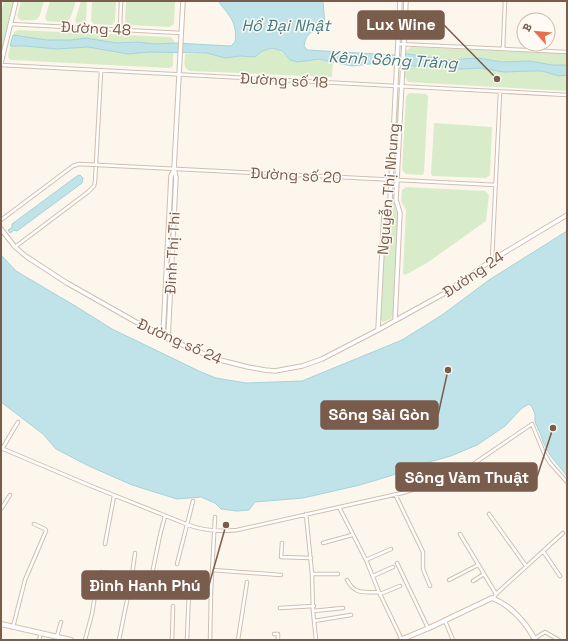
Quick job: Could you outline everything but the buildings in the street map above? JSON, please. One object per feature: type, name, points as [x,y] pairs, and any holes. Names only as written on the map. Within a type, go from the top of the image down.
[{"type":"main road","points":[[401,640],[428,629],[495,596],[515,613],[528,628],[533,640]]},
{"type":"main road","points":[[1,624],[71,640]]},
{"type":"street","points":[[1,64],[16,1]]},
{"type":"street","points":[[120,29],[121,1]]},
{"type":"street","name":"Đinh Thị Thi","points":[[168,338],[176,176],[174,169],[183,1]]},
{"type":"street","name":"Nguyễn Thị Nhung","points":[[378,330],[384,213],[390,200],[400,1]]},
{"type":"street","name":"Nguyễn Thị Nhung","points":[[395,320],[400,213],[396,200],[406,1]]},
{"type":"street","points":[[503,49],[505,1]]},
{"type":"street","name":"Đường 48","points":[[10,24],[181,32]]},
{"type":"street","points":[[398,44],[567,52]]},
{"type":"street","name":"Đường số 18","points":[[1,64],[101,71],[567,95]]},
{"type":"street","points":[[15,247],[91,189],[95,182],[101,71]]},
{"type":"street","points":[[492,260],[500,92]]},
{"type":"street","name":"Đường số 20","points":[[1,220],[73,166],[79,164],[496,185]]},
{"type":"street","name":"Đinh Thị Thi","points":[[163,336],[171,176],[174,169]]},
{"type":"street","name":"Đường 24","points":[[378,330],[445,293],[492,260],[567,215]]},
{"type":"street","name":"Đường số 24","points":[[1,229],[15,247],[27,257],[67,283],[110,308],[163,336],[220,360],[248,368],[275,370],[302,366],[322,359],[378,330]]},
{"type":"street","points":[[18,422],[2,449],[165,516],[195,527],[214,531],[237,530],[395,494],[445,480],[462,471],[532,424],[540,446],[550,463],[567,482]]},
{"type":"street","points":[[395,494],[423,552],[423,569],[430,586]]},
{"type":"street","points":[[1,509],[10,495]]},
{"type":"street","points":[[105,544],[114,496]]},
{"type":"street","points":[[177,564],[193,501]]},
{"type":"street","points":[[339,507],[366,560],[379,593],[401,640]]},
{"type":"street","points":[[306,514],[311,558],[313,611],[316,640]]},
{"type":"street","points":[[489,514],[526,566]]},
{"type":"street","points":[[151,579],[165,516]]},
{"type":"street","points":[[210,640],[215,517]]},
{"type":"street","points":[[13,626],[25,580],[46,531],[45,529],[34,524]]},
{"type":"street","points":[[460,534],[484,574],[495,596],[563,533]]},
{"type":"street","points":[[323,543],[352,535]]},
{"type":"street","points":[[282,542],[281,557],[311,558]]},
{"type":"street","points":[[366,560],[391,549]]},
{"type":"street","points":[[543,552],[560,576]]},
{"type":"street","points":[[119,640],[132,576],[135,553]]},
{"type":"street","points":[[397,563],[428,629]]},
{"type":"street","points":[[449,580],[478,565]]},
{"type":"street","points":[[373,576],[393,567]]},
{"type":"street","points":[[212,570],[281,575]]},
{"type":"street","points":[[101,572],[132,576]]},
{"type":"street","points":[[312,574],[338,574]]},
{"type":"street","points":[[473,581],[484,574]]},
{"type":"street","points":[[347,580],[356,591],[379,593],[400,586]]},
{"type":"street","points":[[238,640],[247,582]]},
{"type":"street","points":[[85,640],[92,614],[96,589]]},
{"type":"street","points":[[187,640],[189,590]]},
{"type":"street","points":[[172,640],[173,606]]},
{"type":"street","points":[[280,608],[314,606]]},
{"type":"street","points":[[313,611],[343,608]]},
{"type":"street","points":[[314,621],[351,615]]},
{"type":"street","points":[[444,620],[453,640]]},
{"type":"street","points":[[57,636],[61,622]]},
{"type":"street","points":[[533,640],[545,632],[559,640]]},
{"type":"street","points":[[39,640],[41,633]]},
{"type":"street","points":[[274,634],[278,634],[278,640]]},
{"type":"green space","points":[[4,1],[14,1],[1,53],[1,12]]},
{"type":"green space","points":[[21,1],[44,1],[38,18],[35,20],[20,20],[17,16]]},
{"type":"green space","points":[[50,1],[76,1],[72,15],[68,21],[47,21],[45,18]]},
{"type":"green space","points":[[81,1],[87,1],[86,21],[83,25],[77,24],[75,21]]},
{"type":"green space","points":[[92,1],[116,1],[115,21],[112,25],[94,24],[91,21]]},
{"type":"green space","points":[[126,1],[175,1],[174,24],[170,27],[128,25],[125,22]]},
{"type":"green space","points":[[18,30],[169,37],[174,41],[173,66],[169,68],[10,60],[8,56],[14,32]]},
{"type":"green space","points":[[411,47],[567,54],[567,91],[408,82],[404,75],[406,51]]},
{"type":"green space","points":[[272,48],[296,61],[322,59],[333,61],[332,77],[190,71],[187,70],[184,62],[185,54],[207,53],[225,58],[240,56],[255,57],[262,51]]},
{"type":"green space","points":[[409,93],[426,94],[428,96],[424,173],[422,175],[406,174],[402,170],[406,96]]},
{"type":"green space","points":[[397,97],[399,97],[394,169]]},
{"type":"green space","points":[[434,123],[492,127],[490,175],[486,178],[433,176],[431,174]]},
{"type":"green space","points":[[406,187],[485,191],[489,195],[486,221],[427,263],[405,275],[403,273],[406,210],[401,201],[402,190]]},
{"type":"green space","points":[[392,193],[394,194],[394,201],[398,214],[393,315],[391,319],[383,322],[381,320],[386,213],[391,202]]},
{"type":"water","points":[[218,1],[323,1],[325,26],[307,36],[304,46],[307,50],[394,55],[408,54],[448,60],[478,58],[502,62],[530,61],[552,65],[567,65],[567,75],[559,76],[542,71],[504,72],[481,68],[461,69],[379,63],[352,66],[318,59],[298,62],[290,60],[282,51],[272,48],[262,51],[255,57],[240,56],[225,58],[207,53],[149,52],[128,54],[88,47],[57,49],[10,46],[13,35],[47,40],[71,40],[86,38],[116,43],[138,42],[155,44],[175,43],[231,46],[235,42],[236,35],[234,24]]},
{"type":"water","points":[[80,175],[83,178],[82,183],[17,231],[14,230],[10,233],[8,230],[12,228],[12,224]]},
{"type":"water","points":[[567,231],[567,476],[550,455],[543,442],[535,422],[535,414],[529,404],[522,408],[505,426],[477,445],[451,456],[404,469],[393,475],[360,485],[303,498],[255,502],[249,510],[237,511],[221,509],[215,503],[201,497],[177,499],[132,485],[89,466],[56,449],[43,434],[1,402],[1,255],[16,271],[112,329],[201,372],[216,378],[246,383],[302,381],[402,340],[442,315],[489,280]]},
{"type":"place","name":"Lux Wine","points":[[497,79]]},
{"type":"place","name":"Sông Sài Gòn","points":[[448,370]]},
{"type":"place","name":"Sông Vàm Thuật","points":[[553,428]]},
{"type":"place","name":"Đình Hanh Phú","points":[[226,525]]},
{"type":"water label","name":"Hồ Đại Nhật","points":[[286,25]]},
{"type":"water label","name":"Kênh Sông Trăng","points":[[393,60]]}]
